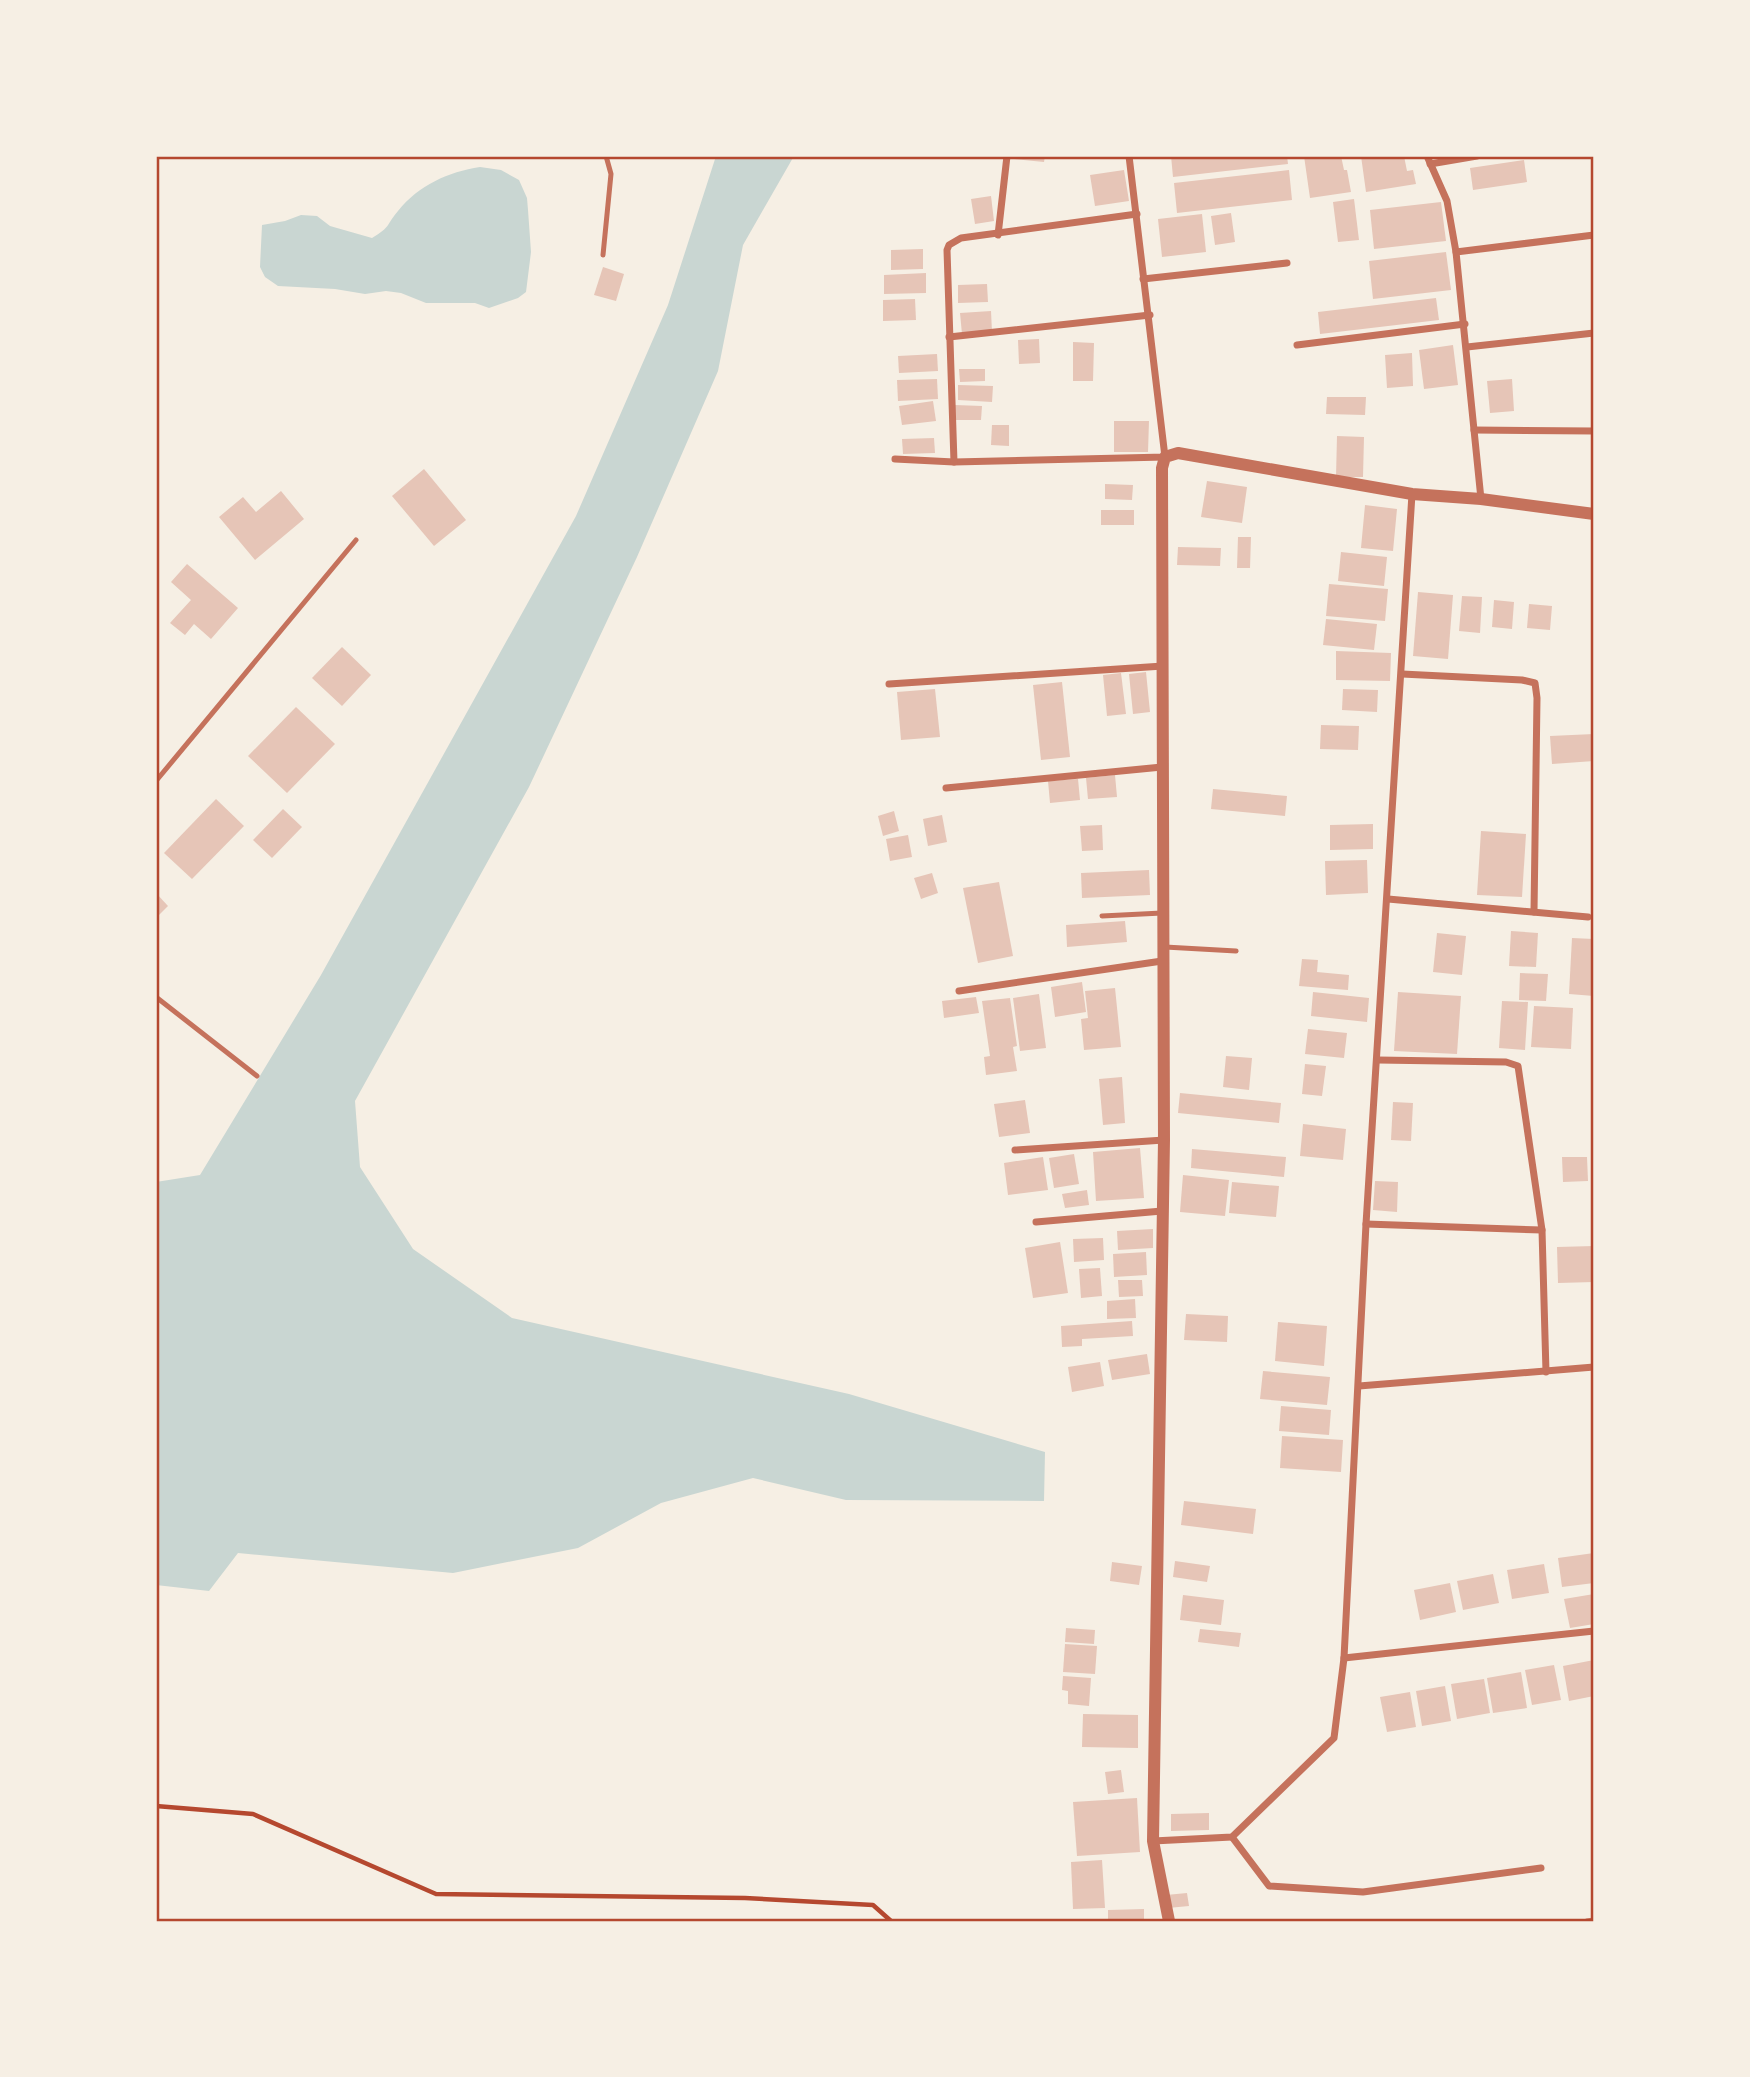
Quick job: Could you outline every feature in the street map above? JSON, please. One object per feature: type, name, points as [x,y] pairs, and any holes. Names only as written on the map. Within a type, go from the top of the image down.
[{"type":"street","points":[[998,235],[1007,156]]},
{"type":"street","points":[[1129,156],[1165,457],[1162,468],[1164,1140],[1153,1841],[1169,1921]]},
{"type":"street","points":[[1477,156],[1428,160],[1447,201],[1456,252],[1481,499]]},
{"type":"street","points":[[954,462],[949,337],[949,245],[961,238],[1137,214]]},
{"type":"street","points":[[1456,252],[1594,235]]},
{"type":"street","points":[[1143,279],[1287,263]]},
{"type":"street","points":[[949,337],[1150,315]]},
{"type":"street","points":[[1297,345],[1465,324]]},
{"type":"street","points":[[1467,347],[1594,333]]},
{"type":"street","points":[[1474,430],[1594,431]]},
{"type":"street","points":[[895,459],[954,462],[1165,457],[1178,453],[1412,494],[1481,499],[1594,514]]},
{"type":"street","points":[[1153,1841],[1231,1837],[1334,1738],[1345,1658],[1366,1224],[1412,494]]},
{"type":"street","points":[[889,684],[1163,666]]},
{"type":"street","points":[[1402,674],[1522,680],[1535,683],[1534,912]]},
{"type":"street","points":[[946,788],[1162,767]]},
{"type":"street","points":[[1388,899],[1588,917]]},
{"type":"street","points":[[959,991],[1162,961]]},
{"type":"street","points":[[1378,1060],[1506,1062],[1518,1066],[1542,1230],[1546,1372]]},
{"type":"street","points":[[1015,1150],[1164,1140]]},
{"type":"street","points":[[1036,1222],[1162,1211]]},
{"type":"street","points":[[1366,1224],[1542,1230]]},
{"type":"street","points":[[1359,1386],[1594,1367]]},
{"type":"street","points":[[1345,1658],[1594,1631]]},
{"type":"street","points":[[1231,1837],[1269,1886],[1363,1892],[1541,1868]]},
{"type":"lane","points":[[603,255],[611,174],[606,156]]},
{"type":"lane","points":[[156,781],[356,540]]},
{"type":"lane","points":[[1102,916],[1162,913]]},
{"type":"lane","points":[[1162,947],[1236,951]]},
{"type":"lane","points":[[156,997],[257,1076]]},
{"type":"path","points":[[156,1806],[253,1814],[436,1894],[745,1898],[873,1905],[891,1921]]},
{"type":"shaded area","points":[[716,156],[794,156],[743,245],[718,371],[637,557],[529,787],[355,1101],[360,1167],[413,1249],[512,1318],[849,1394],[1045,1452],[1044,1501],[846,1500],[753,1478],[661,1503],[578,1548],[453,1573],[238,1553],[209,1591],[156,1585],[156,1182],[200,1175],[321,975],[576,516],[668,305]]},
{"type":"shaded area","points":[[480,167],[501,170],[519,180],[527,198],[531,252],[526,292],[518,298],[489,308],[475,303],[426,303],[401,293],[386,291],[365,294],[335,289],[278,286],[265,277],[260,267],[262,225],[301,215],[317,216],[330,226],[372,238],[385,228],[406,202],[425,187],[457,172]]},
{"type":"building","points":[[1015,156],[1045,156],[1044,162],[1014,159]]},
{"type":"building","points":[[1171,156],[1287,156],[1288,164],[1173,177]]},
{"type":"building","points":[[1304,156],[1341,156],[1351,192],[1310,198]]},
{"type":"building","points":[[1361,156],[1404,156],[1407,171],[1413,170],[1416,184],[1366,192]]},
{"type":"building","points":[[1524,160],[1527,182],[1473,190],[1470,168]]},
{"type":"building","points":[[1124,170],[1129,201],[1095,206],[1090,175]]},
{"type":"building","points":[[1289,170],[1292,200],[1177,213],[1174,183]]},
{"type":"building","points":[[991,196],[994,221],[975,224],[971,199]]},
{"type":"building","points":[[1354,199],[1359,240],[1338,242],[1333,202]]},
{"type":"building","points":[[1441,202],[1446,241],[1374,249],[1370,210]]},
{"type":"building","points":[[1231,213],[1235,242],[1215,245],[1211,216]]},
{"type":"building","points":[[1202,214],[1206,252],[1162,257],[1158,219]]},
{"type":"building","points":[[923,249],[923,269],[891,270],[891,250]]},
{"type":"building","points":[[1446,252],[1451,290],[1373,299],[1369,261]]},
{"type":"building","points":[[603,267],[624,274],[616,301],[594,295]]},
{"type":"building","points":[[926,273],[926,293],[884,294],[884,275]]},
{"type":"building","points":[[987,284],[988,302],[958,303],[958,285]]},
{"type":"building","points":[[1436,298],[1439,320],[1320,334],[1318,312]]},
{"type":"building","points":[[915,299],[916,320],[883,321],[883,300]]},
{"type":"building","points":[[991,311],[992,332],[962,334],[960,313]]},
{"type":"building","points":[[1039,339],[1040,363],[1019,364],[1018,340]]},
{"type":"building","points":[[1073,342],[1094,343],[1093,381],[1073,381]]},
{"type":"building","points":[[1453,345],[1458,385],[1424,389],[1419,350]]},
{"type":"building","points":[[1412,353],[1413,386],[1387,388],[1385,355]]},
{"type":"building","points":[[937,354],[938,371],[899,373],[898,356]]},
{"type":"building","points":[[959,369],[985,369],[985,381],[960,382]]},
{"type":"building","points":[[937,379],[938,399],[898,401],[897,380]]},
{"type":"building","points":[[1512,379],[1514,411],[1490,413],[1487,381]]},
{"type":"building","points":[[958,385],[993,386],[992,402],[958,400]]},
{"type":"building","points":[[1327,397],[1366,397],[1365,415],[1326,414]]},
{"type":"building","points":[[933,401],[936,421],[902,425],[899,406]]},
{"type":"building","points":[[955,405],[982,406],[981,420],[955,420]]},
{"type":"building","points":[[1114,421],[1149,421],[1148,452],[1114,452]]},
{"type":"building","points":[[992,425],[1009,425],[1009,446],[991,445]]},
{"type":"building","points":[[1337,436],[1364,437],[1363,477],[1336,477]]},
{"type":"building","points":[[934,438],[935,453],[903,454],[902,439]]},
{"type":"building","points":[[424,469],[466,520],[434,546],[392,496]]},
{"type":"building","points":[[1207,481],[1247,487],[1242,523],[1201,517]]},
{"type":"building","points":[[1105,484],[1133,485],[1132,500],[1105,499]]},
{"type":"building","points":[[281,491],[304,519],[255,560],[219,517],[243,497],[256,512]]},
{"type":"building","points":[[1365,505],[1397,509],[1393,551],[1361,548]]},
{"type":"building","points":[[1101,510],[1134,510],[1134,525],[1101,525]]},
{"type":"building","points":[[1238,537],[1251,537],[1250,568],[1237,568]]},
{"type":"building","points":[[1178,547],[1221,548],[1220,566],[1177,565]]},
{"type":"building","points":[[1341,552],[1387,557],[1384,586],[1338,581]]},
{"type":"building","points":[[187,564],[238,608],[211,639],[194,624],[185,635],[170,623],[191,600],[171,582]]},
{"type":"building","points":[[1329,584],[1388,589],[1385,621],[1326,616]]},
{"type":"building","points":[[1418,592],[1453,595],[1448,659],[1413,656]]},
{"type":"building","points":[[1462,596],[1482,597],[1480,633],[1459,631]]},
{"type":"building","points":[[1494,600],[1514,602],[1512,629],[1492,627]]},
{"type":"building","points":[[1529,604],[1552,606],[1550,630],[1527,628]]},
{"type":"building","points":[[1326,619],[1377,624],[1374,650],[1323,645]]},
{"type":"building","points":[[342,647],[371,675],[342,706],[312,678]]},
{"type":"building","points":[[1336,651],[1391,653],[1390,681],[1336,680]]},
{"type":"building","points":[[1146,672],[1150,712],[1133,714],[1129,674]]},
{"type":"building","points":[[1121,673],[1126,714],[1107,716],[1103,675]]},
{"type":"building","points":[[1062,682],[1070,757],[1041,760],[1033,685]]},
{"type":"building","points":[[935,689],[940,737],[901,740],[897,692]]},
{"type":"building","points":[[1343,689],[1378,690],[1377,712],[1342,710]]},
{"type":"building","points":[[296,707],[335,744],[287,793],[248,756]]},
{"type":"building","points":[[1321,725],[1359,726],[1358,750],[1320,749]]},
{"type":"building","points":[[1594,734],[1594,761],[1552,764],[1550,736]]},
{"type":"building","points":[[1115,775],[1117,797],[1088,799],[1086,778]]},
{"type":"building","points":[[1078,779],[1080,800],[1050,803],[1048,781]]},
{"type":"building","points":[[1213,789],[1287,796],[1285,816],[1211,809]]},
{"type":"building","points":[[216,799],[244,826],[192,879],[164,853]]},
{"type":"building","points":[[283,809],[302,827],[272,858],[253,840]]},
{"type":"building","points":[[894,811],[899,831],[883,836],[878,816]]},
{"type":"building","points":[[942,815],[947,842],[928,846],[923,819]]},
{"type":"building","points":[[1373,824],[1373,849],[1330,850],[1330,825]]},
{"type":"building","points":[[1102,825],[1103,850],[1082,851],[1080,826]]},
{"type":"building","points":[[1481,831],[1526,834],[1522,897],[1477,895]]},
{"type":"building","points":[[908,835],[912,857],[890,861],[886,839]]},
{"type":"building","points":[[1367,860],[1368,893],[1326,895],[1325,861]]},
{"type":"building","points":[[1149,870],[1150,895],[1082,898],[1081,873]]},
{"type":"building","points":[[932,873],[938,893],[921,899],[914,878]]},
{"type":"building","points":[[999,882],[1013,956],[978,963],[963,888]]},
{"type":"building","points":[[156,893],[168,906],[156,918]]},
{"type":"building","points":[[1125,921],[1127,942],[1067,947],[1066,925]]},
{"type":"building","points":[[1511,931],[1538,933],[1536,967],[1509,966]]},
{"type":"building","points":[[1437,933],[1466,936],[1462,975],[1433,972]]},
{"type":"building","points":[[1572,938],[1594,939],[1594,996],[1569,994]]},
{"type":"building","points":[[1302,959],[1318,960],[1317,972],[1349,975],[1348,990],[1299,986]]},
{"type":"building","points":[[1520,973],[1548,974],[1546,1001],[1519,1000]]},
{"type":"building","points":[[1082,982],[1086,1012],[1055,1017],[1051,987]]},
{"type":"building","points":[[1115,988],[1121,1047],[1084,1050],[1081,1019],[1088,1018],[1085,991]]},
{"type":"building","points":[[1313,992],[1369,998],[1367,1022],[1311,1016]]},
{"type":"building","points":[[1398,992],[1461,996],[1457,1054],[1394,1051]]},
{"type":"building","points":[[1039,994],[1046,1048],[1020,1051],[1013,998]]},
{"type":"building","points":[[976,997],[979,1013],[944,1018],[942,1001]]},
{"type":"building","points":[[1010,998],[1017,1046],[1013,1047],[1017,1071],[986,1075],[984,1057],[990,1056],[982,1001]]},
{"type":"building","points":[[1502,1001],[1528,1002],[1525,1050],[1499,1048]]},
{"type":"building","points":[[1534,1006],[1573,1008],[1571,1049],[1531,1047]]},
{"type":"building","points":[[1308,1029],[1347,1033],[1344,1058],[1305,1054]]},
{"type":"building","points":[[1226,1056],[1252,1058],[1249,1090],[1223,1087]]},
{"type":"building","points":[[1305,1064],[1326,1066],[1322,1096],[1302,1094]]},
{"type":"building","points":[[1122,1077],[1125,1123],[1103,1125],[1099,1079]]},
{"type":"building","points":[[1180,1093],[1281,1103],[1279,1123],[1178,1113]]},
{"type":"building","points":[[1025,1100],[1030,1133],[999,1137],[994,1104]]},
{"type":"building","points":[[1393,1102],[1413,1103],[1411,1141],[1391,1140]]},
{"type":"building","points":[[1303,1124],[1346,1129],[1343,1160],[1300,1156]]},
{"type":"building","points":[[1140,1148],[1144,1198],[1096,1201],[1093,1152]]},
{"type":"building","points":[[1192,1149],[1286,1157],[1284,1177],[1191,1168]]},
{"type":"building","points":[[1074,1154],[1079,1184],[1054,1188],[1049,1158]]},
{"type":"building","points":[[1043,1157],[1048,1190],[1008,1195],[1004,1163]]},
{"type":"building","points":[[1562,1157],[1587,1157],[1588,1181],[1563,1182]]},
{"type":"building","points":[[1183,1175],[1229,1180],[1225,1216],[1180,1212]]},
{"type":"building","points":[[1375,1181],[1398,1182],[1397,1212],[1373,1210]]},
{"type":"building","points":[[1232,1182],[1279,1186],[1276,1217],[1229,1213]]},
{"type":"building","points":[[1087,1190],[1089,1205],[1065,1208],[1062,1194]]},
{"type":"building","points":[[1153,1229],[1153,1248],[1118,1250],[1117,1231]]},
{"type":"building","points":[[1103,1238],[1104,1260],[1074,1262],[1073,1239]]},
{"type":"building","points":[[1060,1242],[1068,1293],[1033,1298],[1025,1248]]},
{"type":"building","points":[[1594,1246],[1594,1282],[1558,1283],[1557,1247]]},
{"type":"building","points":[[1146,1252],[1147,1275],[1114,1277],[1113,1254]]},
{"type":"building","points":[[1100,1268],[1102,1296],[1081,1298],[1079,1269]]},
{"type":"building","points":[[1118,1280],[1142,1280],[1143,1296],[1119,1297]]},
{"type":"building","points":[[1135,1299],[1136,1318],[1107,1319],[1107,1301]]},
{"type":"building","points":[[1186,1314],[1228,1316],[1227,1342],[1184,1340]]},
{"type":"building","points":[[1132,1321],[1133,1336],[1082,1339],[1082,1346],[1062,1347],[1061,1326]]},
{"type":"building","points":[[1278,1322],[1327,1326],[1324,1366],[1275,1361]]},
{"type":"building","points":[[1147,1354],[1150,1374],[1112,1380],[1108,1360]]},
{"type":"building","points":[[1100,1362],[1104,1386],[1072,1392],[1068,1367]]},
{"type":"building","points":[[1263,1371],[1330,1377],[1327,1405],[1260,1399]]},
{"type":"building","points":[[1281,1406],[1331,1410],[1329,1435],[1279,1431]]},
{"type":"building","points":[[1282,1436],[1343,1440],[1341,1472],[1280,1468]]},
{"type":"building","points":[[1184,1501],[1256,1509],[1253,1534],[1181,1525]]},
{"type":"building","points":[[1594,1553],[1594,1583],[1562,1587],[1558,1558]]},
{"type":"building","points":[[1175,1561],[1210,1566],[1207,1582],[1173,1577]]},
{"type":"building","points":[[1112,1562],[1142,1566],[1139,1585],[1110,1581]]},
{"type":"building","points":[[1544,1564],[1549,1593],[1512,1599],[1507,1570]]},
{"type":"building","points":[[1493,1574],[1499,1603],[1463,1610],[1457,1581]]},
{"type":"building","points":[[1450,1583],[1456,1612],[1420,1620],[1414,1590]]},
{"type":"building","points":[[1594,1594],[1594,1624],[1570,1628],[1564,1599]]},
{"type":"building","points":[[1183,1595],[1224,1600],[1221,1625],[1180,1620]]},
{"type":"building","points":[[1066,1628],[1095,1630],[1094,1644],[1065,1642]]},
{"type":"building","points":[[1200,1629],[1241,1633],[1239,1647],[1198,1642]]},
{"type":"building","points":[[1065,1644],[1097,1646],[1095,1674],[1063,1672]]},
{"type":"building","points":[[1594,1660],[1594,1696],[1569,1701],[1563,1666]]},
{"type":"building","points":[[1554,1665],[1561,1700],[1532,1705],[1525,1670]]},
{"type":"building","points":[[1521,1672],[1527,1708],[1493,1713],[1487,1678]]},
{"type":"building","points":[[1063,1676],[1091,1678],[1089,1706],[1068,1704],[1068,1691],[1062,1690]]},
{"type":"building","points":[[1484,1679],[1490,1713],[1457,1719],[1451,1684]]},
{"type":"building","points":[[1445,1686],[1451,1721],[1422,1726],[1416,1691]]},
{"type":"building","points":[[1410,1692],[1416,1727],[1387,1732],[1380,1697]]},
{"type":"building","points":[[1083,1714],[1138,1715],[1138,1748],[1082,1747]]},
{"type":"building","points":[[1121,1770],[1124,1792],[1108,1794],[1105,1772]]},
{"type":"building","points":[[1137,1798],[1140,1852],[1077,1856],[1073,1802]]},
{"type":"building","points":[[1209,1813],[1209,1830],[1171,1831],[1171,1814]]},
{"type":"building","points":[[1102,1860],[1105,1908],[1073,1909],[1071,1862]]},
{"type":"building","points":[[1187,1893],[1189,1906],[1168,1908],[1166,1895]]},
{"type":"building","points":[[1144,1909],[1144,1921],[1108,1921],[1108,1910]]}]
